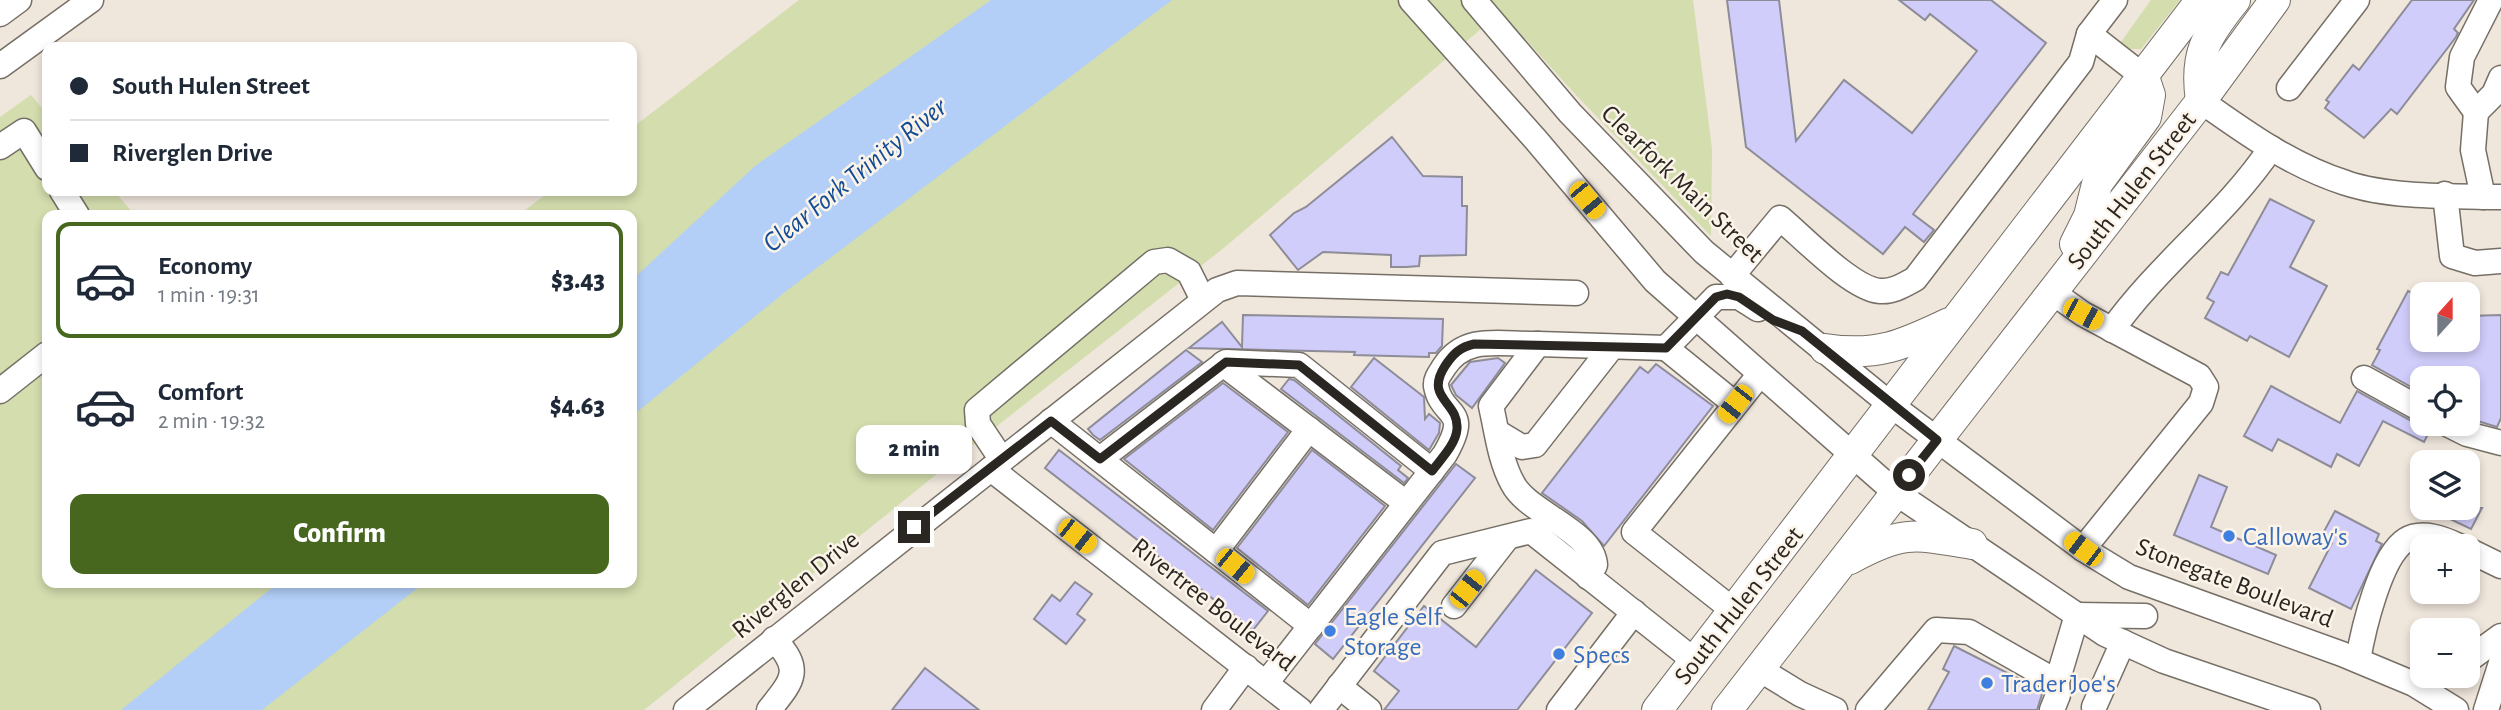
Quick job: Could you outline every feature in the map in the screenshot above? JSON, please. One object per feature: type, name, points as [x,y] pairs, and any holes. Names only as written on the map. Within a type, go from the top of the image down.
[{"type":"main road","name":"South Hulen Street","points":[[1657,710],[1953,321],[2144,78],[2201,0]]},
{"type":"main road","points":[[2201,101],[2197,76],[2200,52],[2235,0]]},
{"type":"main road","name":"South Hulen Street","points":[[1727,710],[2201,101],[2275,0]]},
{"type":"main road","points":[[2052,292],[2089,216],[2097,184],[2146,117],[2150,95],[2144,78]]},
{"type":"main road","points":[[1825,349],[1856,354],[1895,348],[1953,321]]},
{"type":"main road","points":[[1840,565],[1885,540],[1924,535],[1972,544]]},
{"type":"street","points":[[0,14],[19,0]]},
{"type":"street","points":[[0,66],[91,0]]},
{"type":"street","points":[[1411,0],[1655,281],[1896,493],[2077,615],[2123,642],[2164,661],[2308,710]]},
{"type":"street","name":"Clearfork Main Street","points":[[1474,0],[1624,173],[1732,276],[1937,440]]},
{"type":"street","points":[[1732,276],[1780,218],[1858,283],[1879,291],[1895,289],[1915,279],[2081,62],[2089,34],[2115,0]]},
{"type":"street","points":[[2289,88],[2357,0]]},
{"type":"street","points":[[2201,101],[2301,166],[2347,184],[2375,190],[2492,197],[2473,150],[2476,111],[2458,87],[2462,57],[2491,0]]},
{"type":"street","points":[[2089,34],[2144,78]]},
{"type":"street","points":[[2476,111],[2494,94],[2501,78]]},
{"type":"street","points":[[0,147],[24,131],[42,160]]},
{"type":"street","points":[[2112,330],[2133,300],[2253,176],[2271,148]]},
{"type":"street","points":[[2445,194],[2452,256],[2475,263],[2501,261]]},
{"type":"street","name":"Rivertree Boulevard","points":[[1205,299],[1189,272],[1168,260],[1154,262],[977,410],[978,424],[996,464],[1300,710]]},
{"type":"street","name":"Riverglen Drive","points":[[685,710],[1205,299],[1237,284],[1576,293]]},
{"type":"street","points":[[2052,292],[2083,314],[2199,376],[2206,387],[2201,403],[2083,549]]},
{"type":"street","points":[[1666,348],[1716,297],[1727,294],[1739,297],[1773,320],[1802,331]]},
{"type":"street","points":[[1266,683],[1445,454],[1457,428],[1454,416],[1436,387],[1438,377],[1462,347],[1474,344],[1538,344],[1666,348],[1735,404]]},
{"type":"street","points":[[1538,344],[1491,406],[1514,486],[1590,548],[1595,565],[1588,577]]},
{"type":"street","points":[[1497,432],[1522,447],[1535,445],[1611,348]]},
{"type":"street","points":[[0,391],[42,358]]},
{"type":"street","points":[[1100,459],[1223,363],[1299,365],[1432,471]]},
{"type":"street","points":[[1223,363],[1406,503]]},
{"type":"street","points":[[1733,610],[1634,533],[1760,374]]},
{"type":"street","points":[[2364,378],[2410,403]]},
{"type":"street","points":[[1051,421],[1311,626]]},
{"type":"street","points":[[1216,551],[1309,429]]},
{"type":"street","points":[[2475,436],[2501,443]]},
{"type":"street","name":"Stonegate Boulevard","points":[[1937,440],[2083,549],[2129,577],[2358,660],[2394,676],[2456,710]]},
{"type":"street","points":[[1321,710],[1442,553],[1531,531],[1695,661]]},
{"type":"street","points":[[1454,606],[1507,538]]},
{"type":"street","points":[[2358,660],[2364,622],[2385,569],[2405,540],[2410,538]]},
{"type":"street","points":[[2480,556],[2501,566]]},
{"type":"street","points":[[1559,710],[1634,612]]},
{"type":"street","points":[[2077,615],[2145,616]]},
{"type":"street","points":[[2052,710],[2059,695],[2057,682],[2077,615]]},
{"type":"street","points":[[1868,710],[1936,629],[1969,632],[2057,682]]},
{"type":"street","points":[[2480,651],[2501,636]]},
{"type":"street","points":[[769,710],[786,689],[792,672],[790,656],[774,639]]},
{"type":"street","points":[[2096,709],[2123,642]]},
{"type":"street","points":[[2486,710],[2501,663]]},
{"type":"street","points":[[1214,710],[1245,667]]},
{"type":"street","points":[[1759,669],[1800,694],[1835,710]]},
{"type":"street","points":[[2394,676],[2410,674]]},
{"type":"street","points":[[1339,687],[1369,710]]},
{"type":"green space","points":[[799,0],[1693,0],[1712,149],[1711,236],[1501,12],[1225,247],[969,448],[644,710],[0,710],[0,117],[31,95],[42,108],[42,196],[118,196],[131,210],[42,210],[42,588],[637,588],[637,210],[525,210],[544,196],[637,196],[637,124]]},
{"type":"green space","points":[[2151,0],[2180,0],[2141,49],[2116,49]]},
{"type":"water","name":"Clear Fork Trinity River","points":[[991,0],[1172,0],[785,292],[637,412],[637,275],[755,166]]},
{"type":"water","points":[[272,588],[418,588],[262,710],[121,710]]},
{"type":"building","points":[[1727,0],[1779,0],[1796,141],[1844,80],[1912,133],[1977,51],[1930,14],[1925,20],[1899,0],[1991,0],[2046,43],[1913,214],[1934,230],[1924,242],[1905,227],[1883,254],[1746,147]]},
{"type":"building","points":[[2412,0],[2474,0],[2454,29],[2458,33],[2456,37],[2397,114],[2391,109],[2364,138],[2325,108],[2329,102],[2326,100],[2353,65],[2359,70]]},
{"type":"building","points":[[1392,137],[1423,176],[1462,177],[1462,206],[1467,206],[1466,255],[1420,256],[1419,266],[1391,267],[1391,255],[1323,252],[1298,270],[1270,235],[1294,213],[1306,207]]},
{"type":"building","points":[[2270,199],[2314,221],[2290,267],[2327,286],[2289,357],[2250,336],[2247,341],[2205,318],[2214,302],[2207,298],[2221,272],[2228,275]]},
{"type":"building","points":[[2408,291],[2410,352],[2480,352],[2480,316],[2501,315],[2501,418],[2497,427],[2480,422],[2480,366],[2410,366],[2410,386],[2372,365],[2380,350],[2377,349]]},
{"type":"building","points":[[1243,315],[1443,319],[1442,346],[1436,353],[1429,353],[1429,357],[1354,355],[1355,352],[1189,348],[1222,322],[1242,347]]},
{"type":"building","points":[[1186,350],[1202,362],[1100,440],[1093,435],[1088,429]]},
{"type":"building","points":[[1374,358],[1424,397],[1425,419],[1429,414],[1440,423],[1439,433],[1429,450],[1351,387]]},
{"type":"building","points":[[1498,358],[1505,363],[1472,408],[1456,395],[1451,385],[1470,362]]},
{"type":"building","points":[[1656,364],[1713,406],[1604,546],[1582,521],[1542,493],[1640,367],[1648,373]]},
{"type":"building","points":[[1289,379],[1294,380],[1401,466],[1398,470],[1408,478],[1404,483],[1281,389]]},
{"type":"building","points":[[1223,383],[1288,432],[1213,530],[1124,459]]},
{"type":"building","points":[[2271,386],[2340,423],[2357,391],[2410,420],[2410,435],[2383,421],[2359,466],[2337,454],[2331,467],[2278,439],[2272,451],[2244,436]]},
{"type":"building","points":[[2412,436],[2427,436],[2424,442]]},
{"type":"building","points":[[1059,450],[1268,611],[1253,630],[1045,468]]},
{"type":"building","points":[[1312,450],[1385,506],[1308,605],[1237,548]]},
{"type":"building","points":[[1456,464],[1475,478],[1333,659],[1315,644]]},
{"type":"building","points":[[2199,475],[2227,487],[2211,527],[2276,555],[2268,574],[2174,535]]},
{"type":"building","points":[[2335,511],[2379,534],[2376,541],[2382,544],[2351,609],[2309,588],[2332,543],[2321,537]]},
{"type":"building","points":[[2452,520],[2476,520],[2471,529]]},
{"type":"building","points":[[1536,570],[1592,613],[1517,710],[1384,710],[1399,691],[1374,671],[1424,606],[1476,647]]},
{"type":"building","points":[[1075,582],[1092,594],[1077,614],[1085,620],[1066,644],[1034,619],[1052,595],[1060,601]]},
{"type":"building","name":"Trader Joe's","points":[[1954,646],[2043,691],[2037,710],[1928,710],[1949,672],[1943,669]]},
{"type":"building","points":[[925,668],[979,710],[892,710]]},
{"type":"place","name":"Calloway's","points":[[2229,536]]},
{"type":"place","name":"Eagle Self Storage","points":[[1330,631]]},
{"type":"place","name":"Specs","points":[[1559,654]]},
{"type":"place","name":"Trader Joe's","points":[[1987,683]]},
{"type":"route","points":[[914,527],[1051,421],[1100,459],[1226,362],[1299,365],[1432,471],[1454,439],[1457,428],[1454,416],[1436,387],[1438,377],[1462,347],[1474,344],[1538,344],[1666,348],[1716,297],[1727,294],[1739,297],[1773,320],[1802,331],[1937,440],[1909,475]]}]
